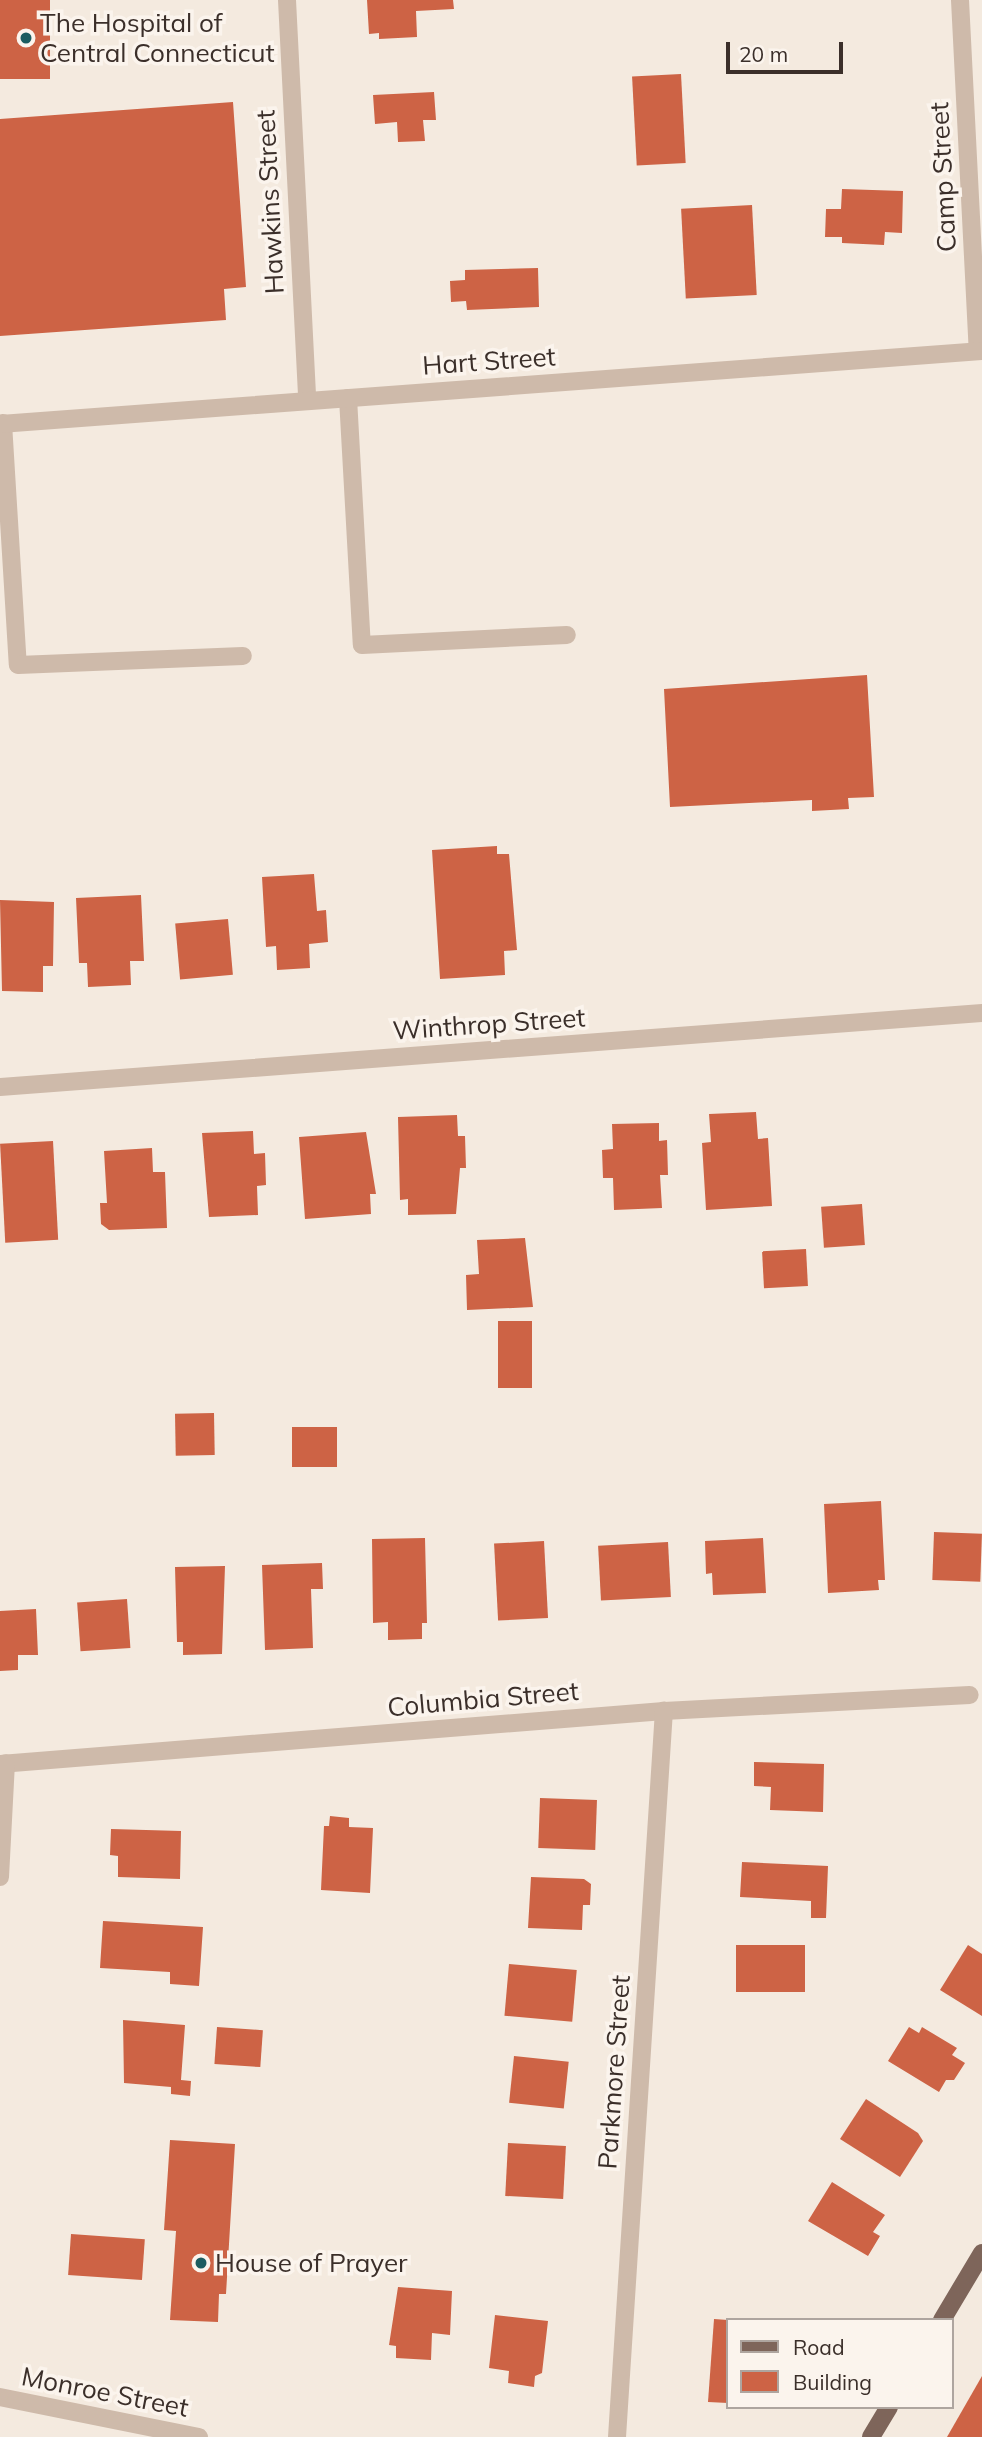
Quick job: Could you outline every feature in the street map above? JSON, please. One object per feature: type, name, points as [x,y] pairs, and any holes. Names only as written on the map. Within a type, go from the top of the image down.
[{"type":"main road","points":[[943,2318],[982,2253]]},
{"type":"main road","points":[[871,2437],[888,2409]]},
{"type":"street","name":"Hawkins Street","points":[[287,0],[307,401]]},
{"type":"street","name":"Camp Street","points":[[961,0],[980,351]]},
{"type":"street","name":"Hart Street","points":[[1,424],[980,351]]},
{"type":"street","points":[[348,398],[362,645],[567,635]]},
{"type":"street","points":[[1,424],[18,665],[243,656]]},
{"type":"street","name":"Winthrop Street","points":[[0,1087],[982,1013]]},
{"type":"street","name":"Columbia Street","points":[[3,1763],[664,1711],[970,1695]]},
{"type":"street","name":"Parkmore Street","points":[[617,2437],[664,1711]]},
{"type":"street","points":[[0,1877],[3,1763]]},
{"type":"street","name":"Monroe Street","points":[[0,2398],[199,2437]]},
{"type":"building","name":"The Hospital of Central Connecticut","points":[[0,0],[50,0],[50,79],[0,79]]},
{"type":"building","points":[[367,0],[453,0],[454,9],[416,11],[417,37],[379,39],[379,33],[369,34]]},
{"type":"building","points":[[681,74],[686,163],[637,165],[632,77]]},
{"type":"building","points":[[434,92],[436,120],[423,120],[425,141],[398,142],[397,122],[375,124],[373,95]]},
{"type":"building","points":[[233,102],[246,287],[224,289],[226,320],[0,336],[0,119]]},
{"type":"building","points":[[842,189],[903,191],[902,233],[885,232],[884,245],[842,243],[842,237],[825,237],[826,209],[841,209]]},
{"type":"building","points":[[752,205],[757,295],[686,299],[681,209]]},
{"type":"building","points":[[538,268],[539,307],[467,310],[466,301],[451,302],[450,281],[465,280],[465,270]]},
{"type":"building","points":[[867,675],[874,797],[848,798],[849,809],[812,811],[812,800],[670,807],[664,689]]},
{"type":"building","points":[[497,846],[497,854],[509,854],[517,950],[504,951],[505,975],[440,979],[432,850]]},
{"type":"building","points":[[314,874],[317,911],[326,910],[328,942],[309,944],[310,968],[277,970],[276,946],[266,947],[262,877]]},
{"type":"building","points":[[141,895],[144,961],[130,961],[131,985],[88,987],[87,963],[79,963],[76,898]]},
{"type":"building","points":[[0,900],[54,902],[53,966],[43,966],[43,992],[2,991]]},
{"type":"building","points":[[228,919],[233,975],[180,979],[175,924]]},
{"type":"building","points":[[756,1112],[758,1139],[768,1138],[772,1206],[706,1210],[702,1143],[711,1142],[709,1114]]},
{"type":"building","points":[[457,1115],[458,1136],[465,1136],[466,1168],[460,1168],[456,1214],[408,1215],[408,1199],[400,1200],[398,1117]]},
{"type":"building","points":[[659,1123],[659,1141],[667,1140],[668,1175],[660,1175],[662,1208],[614,1210],[613,1178],[603,1178],[602,1150],[613,1149],[612,1124]]},
{"type":"building","points":[[253,1131],[254,1154],[265,1153],[266,1185],[257,1186],[258,1215],[209,1217],[202,1133]]},
{"type":"building","points":[[366,1132],[376,1194],[370,1194],[371,1214],[305,1219],[299,1137]]},
{"type":"building","points":[[53,1141],[58,1240],[5,1243],[0,1144]]},
{"type":"building","points":[[152,1148],[153,1172],[165,1172],[167,1228],[109,1230],[101,1224],[100,1203],[107,1203],[104,1151]]},
{"type":"building","points":[[862,1204],[865,1245],[824,1248],[821,1207]]},
{"type":"building","points":[[525,1238],[533,1307],[467,1310],[466,1275],[479,1274],[477,1240]]},
{"type":"building","points":[[806,1249],[808,1286],[764,1288],[762,1251]]},
{"type":"building","points":[[498,1321],[532,1321],[532,1388],[498,1388]]},
{"type":"building","points":[[214,1413],[215,1455],[176,1456],[175,1414]]},
{"type":"building","points":[[292,1427],[337,1427],[337,1467],[292,1467]]},
{"type":"building","points":[[881,1501],[885,1580],[878,1580],[879,1590],[828,1593],[824,1504]]},
{"type":"building","points":[[934,1532],[982,1534],[980,1582],[932,1580]]},
{"type":"building","points":[[425,1538],[427,1623],[422,1623],[422,1639],[388,1640],[388,1622],[373,1623],[372,1539]]},
{"type":"building","points":[[763,1538],[766,1593],[713,1595],[712,1573],[706,1574],[705,1541]]},
{"type":"building","points":[[544,1541],[548,1618],[498,1621],[494,1544]]},
{"type":"building","points":[[668,1542],[671,1597],[601,1601],[598,1546]]},
{"type":"building","points":[[322,1563],[323,1589],[311,1589],[313,1648],[265,1650],[262,1565]]},
{"type":"building","points":[[225,1566],[222,1654],[183,1655],[183,1642],[177,1642],[175,1567]]},
{"type":"building","points":[[127,1599],[130,1648],[81,1651],[77,1602]]},
{"type":"building","points":[[36,1609],[38,1655],[18,1655],[18,1670],[0,1671],[0,1611]]},
{"type":"building","points":[[754,1762],[824,1764],[823,1812],[770,1810],[771,1787],[754,1786]]},
{"type":"building","points":[[540,1798],[597,1800],[595,1850],[538,1848]]},
{"type":"building","points":[[330,1816],[349,1818],[349,1827],[373,1828],[370,1893],[321,1890],[324,1826],[329,1826]]},
{"type":"building","points":[[111,1829],[181,1831],[180,1879],[118,1877],[118,1856],[110,1855]]},
{"type":"building","points":[[742,1862],[828,1866],[826,1918],[811,1918],[811,1901],[740,1897]]},
{"type":"building","points":[[531,1877],[584,1879],[591,1884],[590,1905],[583,1905],[582,1930],[528,1928]]},
{"type":"building","points":[[103,1921],[203,1927],[199,1986],[170,1984],[170,1972],[100,1968]]},
{"type":"building","points":[[736,1945],[805,1945],[805,1992],[736,1992]]},
{"type":"building","points":[[968,1945],[982,1954],[982,2016],[940,1990]]},
{"type":"building","points":[[509,1964],[577,1970],[572,2022],[504,2016]]},
{"type":"building","points":[[123,2020],[185,2025],[181,2080],[191,2081],[190,2096],[171,2094],[171,2087],[124,2083]]},
{"type":"building","points":[[217,2027],[263,2030],[260,2067],[214,2064]]},
{"type":"building","points":[[909,2027],[919,2033],[922,2027],[957,2048],[952,2055],[965,2063],[954,2080],[946,2080],[939,2092],[888,2061]]},
{"type":"building","points":[[514,2056],[569,2062],[564,2108],[509,2103]]},
{"type":"building","points":[[866,2099],[918,2133],[923,2141],[900,2177],[840,2139]]},
{"type":"building","name":"House of Prayer","points":[[170,2140],[235,2144],[226,2294],[219,2294],[218,2322],[170,2320],[176,2231],[164,2230]]},
{"type":"building","points":[[508,2143],[566,2146],[563,2199],[505,2196]]},
{"type":"building","points":[[832,2182],[885,2215],[873,2232],[880,2236],[868,2256],[808,2221]]},
{"type":"building","points":[[71,2234],[145,2239],[142,2280],[68,2275]]},
{"type":"building","points":[[398,2287],[452,2291],[450,2335],[432,2333],[431,2360],[396,2358],[396,2346],[389,2345]]},
{"type":"building","points":[[495,2315],[548,2321],[542,2373],[535,2376],[534,2387],[508,2383],[509,2371],[489,2368]]},
{"type":"building","points":[[714,2319],[726,2320],[726,2403],[708,2402]]},
{"type":"building","points":[[982,2376],[982,2437],[947,2437]]},
{"type":"place","name":"The Hospital of Central Connecticut","points":[[26,38]]},
{"type":"place","name":"House of Prayer","points":[[201,2263]]}]
